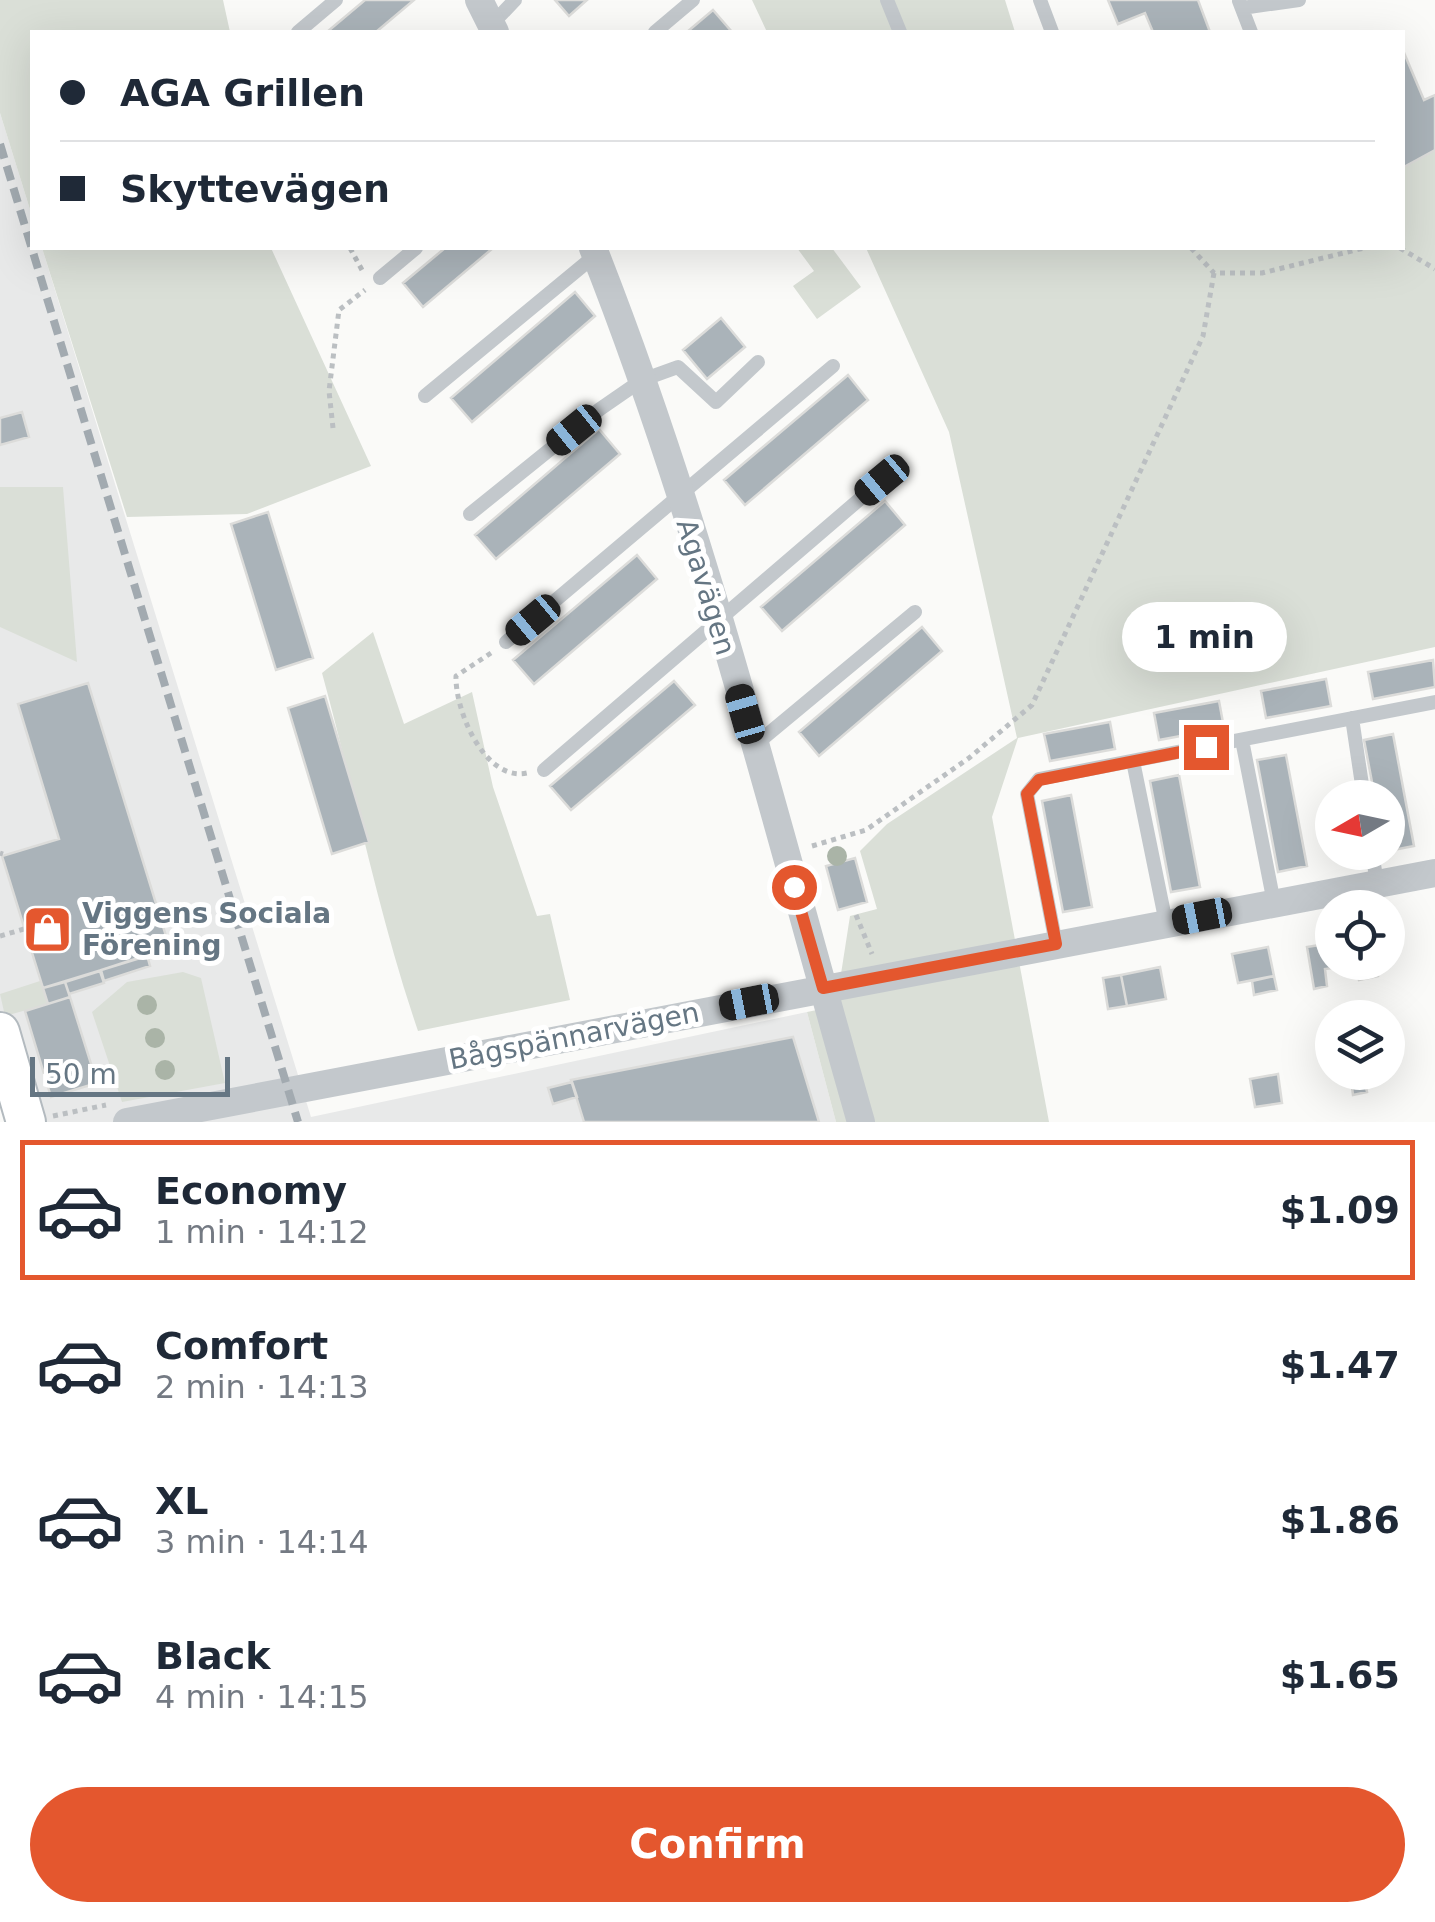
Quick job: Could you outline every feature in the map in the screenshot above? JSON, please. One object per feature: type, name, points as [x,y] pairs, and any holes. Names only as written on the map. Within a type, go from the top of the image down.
[{"type":"street","name":"Agavägen","points":[[598,250],[718,622],[861,1122]]},
{"type":"street","name":"Bågspännarvägen","points":[[126,1122],[1435,872]]},
{"type":"street","points":[[0,1032],[26,1122]]},
{"type":"lane","points":[[300,30],[336,0]]},
{"type":"lane","points":[[487,22],[515,0]]},
{"type":"lane","points":[[658,30],[694,0]]},
{"type":"lane","points":[[887,0],[899,30]]},
{"type":"lane","points":[[1040,0],[1051,30]]},
{"type":"lane","points":[[1250,30],[1240,4],[1299,0]]},
{"type":"lane","points":[[376,282],[414,250]]},
{"type":"lane","points":[[425,396],[598,250]]},
{"type":"lane","points":[[470,514],[642,380],[678,367],[716,402],[758,362]]},
{"type":"lane","points":[[506,642],[833,366]]},
{"type":"lane","points":[[544,770],[882,480]]},
{"type":"lane","points":[[754,745],[916,612]]},
{"type":"lane","points":[[1056,944],[1027,794],[1039,780],[1435,702]]},
{"type":"lane","points":[[1352,718],[1361,780]]},
{"type":"lane","points":[[1242,740],[1274,903]]},
{"type":"lane","points":[[1134,761],[1166,923]]},
{"type":"lane","points":[[1375,870],[1377,884]]},
{"type":"path","points":[[333,428],[328,391],[339,310],[376,282],[352,250]]},
{"type":"path","points":[[1193,250],[1214,273],[1262,273],[1356,250]]},
{"type":"path","points":[[1404,250],[1435,268]]},
{"type":"path","points":[[785,853],[866,830],[982,748],[1032,705],[1203,336],[1214,273]]},
{"type":"path","points":[[506,642],[456,676],[455,696],[492,768],[513,776],[544,770]]},
{"type":"path","points":[[856,914],[881,977]]},
{"type":"path","points":[[0,936],[24,930]]},
{"type":"shaded area","points":[[0,0],[223,0],[230,30],[30,30],[30,210],[0,113]]},
{"type":"shaded area","points":[[752,0],[1005,0],[1014,30],[766,30]]},
{"type":"shaded area","points":[[0,113],[30,210],[30,250],[43,250],[311,1117],[807,1012],[836,1122],[26,1122],[0,1032]]},
{"type":"shaded area","points":[[1435,150],[1435,647],[1018,738],[992,817],[1049,1122],[836,1122],[807,1012],[836,1006],[850,916],[877,909],[860,851],[887,824],[1017,738],[949,432],[867,250],[1405,250],[1405,167]]},
{"type":"shaded area","points":[[43,250],[272,250],[371,466],[247,514],[127,517]]},
{"type":"shaded area","points":[[798,250],[833,250],[861,287],[817,319],[793,286],[814,271]]},
{"type":"shaded area","points":[[0,487],[63,487],[77,662],[0,627]]},
{"type":"shaded area","points":[[373,632],[404,724],[472,692],[493,787],[537,916],[550,914],[570,1000],[418,1031],[379,898],[322,673]]},
{"type":"shaded area","points":[[183,972],[201,978],[225,1083],[122,1102],[92,1012],[127,982]]},
{"type":"shaded area","points":[[40,981],[48,1004],[5,1016],[0,994]]},
{"type":"building","points":[[365,0],[414,0],[378,30],[329,30]]},
{"type":"building","points":[[555,0],[587,0],[569,16]]},
{"type":"building","points":[[1108,0],[1198,0],[1209,30],[1152,30],[1145,13],[1118,24]]},
{"type":"building","points":[[713,10],[730,30],[689,30]]},
{"type":"building","points":[[1405,55],[1424,100],[1435,95],[1435,150],[1405,166]]},
{"type":"building","points":[[443,250],[491,250],[423,307],[403,283]]},
{"type":"building","points":[[575,292],[595,316],[472,422],[451,398]]},
{"type":"building","points":[[721,318],[745,347],[707,379],[683,350]]},
{"type":"building","points":[[848,375],[868,400],[745,505],[724,480]]},
{"type":"building","points":[[22,412],[29,437],[0,445],[0,418]]},
{"type":"building","points":[[599,429],[620,454],[496,559],[475,535]]},
{"type":"building","points":[[885,501],[905,525],[782,631],[761,607]]},
{"type":"building","points":[[268,512],[313,658],[276,670],[231,524]]},
{"type":"building","points":[[637,555],[657,579],[534,684],[513,660]]},
{"type":"building","points":[[922,627],[942,651],[819,756],[799,732]]},
{"type":"building","points":[[1433,660],[1435,687],[1373,699],[1368,672]]},
{"type":"building","points":[[1326,679],[1331,706],[1266,718],[1261,691]]},
{"type":"building","points":[[674,681],[695,705],[571,810],[550,786]]},
{"type":"building","points":[[88,683],[170,949],[43,988],[2,856],[59,839],[18,704]]},
{"type":"building","points":[[325,696],[369,842],[332,854],[288,708]]},
{"type":"building","points":[[1219,701],[1224,728],[1159,740],[1154,713]]},
{"type":"building","points":[[1110,722],[1115,749],[1050,761],[1044,734]]},
{"type":"building","points":[[1393,734],[1402,780],[1372,780],[1364,740]]},
{"type":"building","points":[[1286,755],[1307,866],[1278,872],[1257,760]]},
{"type":"building","points":[[1179,775],[1200,887],[1171,892],[1150,781]]},
{"type":"building","points":[[1071,795],[1092,907],[1063,912],[1042,801]]},
{"type":"building","points":[[1405,798],[1414,846],[1405,848]]},
{"type":"building","points":[[855,858],[867,902],[838,910],[826,866]]},
{"type":"building","points":[[1315,946],[1315,980],[1326,980],[1327,986],[1314,989],[1307,947]]},
{"type":"building","points":[[1268,947],[1274,976],[1238,983],[1232,954]]},
{"type":"building","points":[[147,955],[150,966],[104,981],[101,970]]},
{"type":"building","points":[[1160,967],[1166,999],[1127,1006],[1121,975]]},
{"type":"building","points":[[100,971],[104,983],[69,994],[65,982]]},
{"type":"building","points":[[1121,975],[1127,1006],[1108,1009],[1103,978]]},
{"type":"building","points":[[1274,976],[1277,990],[1254,995],[1252,981]]},
{"type":"building","points":[[65,982],[70,997],[48,1004],[43,988]]},
{"type":"building","points":[[70,997],[97,1083],[51,1097],[25,1011]]},
{"type":"building","points":[[793,1037],[819,1122],[584,1122],[571,1080]]},
{"type":"building","points":[[1278,1074],[1282,1103],[1255,1107],[1250,1079]]},
{"type":"building","points":[[572,1082],[577,1097],[553,1104],[548,1088]]},
{"type":"railway","points":[[0,144],[30,242]]},
{"type":"railway","points":[[32,250],[298,1122]]},
{"type":"place","name":"Viggens Sociala Förening","points":[[47,929]]},
{"type":"route","points":[[794,887],[823,988],[1056,944],[1027,794],[1039,780],[1206,747]]}]
